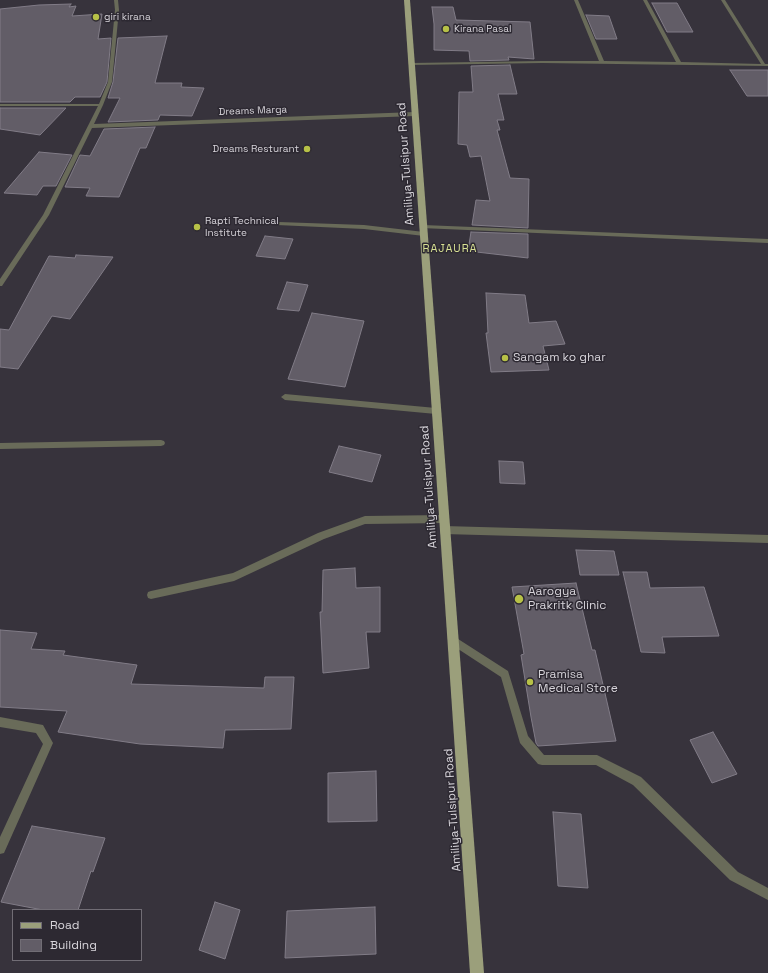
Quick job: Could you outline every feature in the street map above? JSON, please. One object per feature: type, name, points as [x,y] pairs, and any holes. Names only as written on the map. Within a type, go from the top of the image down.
[{"type":"main road","name":"Amiliya-Tulsipur Road","points":[[407,0],[477,973]]},
{"type":"street","points":[[0,284],[46,215],[92,126],[101,105],[110,82],[117,10],[116,0]]},
{"type":"street","points":[[576,0],[602,63]]},
{"type":"street","points":[[645,0],[679,64]]},
{"type":"street","points":[[723,0],[766,65]]},
{"type":"street","points":[[411,64],[602,63],[766,65]]},
{"type":"street","points":[[0,105],[101,105]]},
{"type":"street","name":"Dreams Marga","points":[[92,126],[415,114]]},
{"type":"street","points":[[279,224],[424,231],[768,241]]},
{"type":"street","points":[[285,397],[436,411]]},
{"type":"street","points":[[0,446],[161,443]]},
{"type":"street","points":[[151,595],[234,577],[321,536],[365,520],[444,519]]},
{"type":"street","points":[[444,530],[768,539]]},
{"type":"street","points":[[454,642],[505,674],[524,739],[542,760],[597,760],[637,781],[734,876],[768,894]]},
{"type":"street","points":[[0,722],[39,729],[48,743],[0,849]]},
{"type":"building","points":[[652,3],[677,3],[693,32],[667,32]]},
{"type":"building","points":[[71,4],[69,7],[76,6],[72,16],[102,14],[98,39],[111,38],[107,82],[100,97],[75,97],[70,102],[0,102],[0,9],[39,5]]},
{"type":"building","points":[[432,7],[453,7],[456,20],[530,22],[534,59],[508,57],[509,60],[470,61],[469,51],[434,50],[434,24]]},
{"type":"building","points":[[586,15],[609,16],[617,39],[596,39]]},
{"type":"building","points":[[167,36],[155,83],[182,83],[181,87],[204,88],[192,116],[160,115],[158,120],[108,122],[120,98],[108,98],[113,82],[118,38]]},
{"type":"building","points":[[510,65],[517,94],[498,94],[504,120],[497,120],[500,130],[497,130],[510,178],[529,179],[528,228],[472,225],[476,200],[490,201],[481,156],[470,157],[467,145],[458,144],[459,92],[473,92],[471,66]]},
{"type":"building","points":[[730,70],[768,70],[768,96],[747,96]]},
{"type":"building","points":[[0,108],[66,108],[40,135],[0,129]]},
{"type":"building","points":[[155,127],[146,148],[140,148],[119,197],[86,196],[90,188],[65,187],[80,155],[90,156],[104,129]]},
{"type":"building","points":[[39,152],[72,155],[56,186],[43,186],[37,195],[4,193]]},
{"type":"building","points":[[471,232],[528,234],[528,258],[468,251]]},
{"type":"building","points":[[265,236],[293,239],[285,259],[256,256]]},
{"type":"building","points":[[76,255],[113,257],[70,319],[52,316],[18,369],[0,367],[0,329],[9,330],[49,256],[75,258]]},
{"type":"building","points":[[287,282],[308,285],[299,311],[277,309]]},
{"type":"building","points":[[486,293],[525,295],[529,323],[556,321],[565,344],[543,346],[549,370],[491,372],[486,333],[488,333]]},
{"type":"building","points":[[312,313],[364,321],[345,387],[288,379]]},
{"type":"building","points":[[339,446],[381,455],[372,482],[329,472]]},
{"type":"building","points":[[499,461],[523,462],[525,484],[500,483]]},
{"type":"building","points":[[576,550],[614,551],[619,575],[580,575]]},
{"type":"building","points":[[355,568],[356,588],[380,587],[380,632],[366,632],[369,668],[323,673],[320,612],[322,612],[323,570]]},
{"type":"building","points":[[623,572],[647,572],[650,588],[704,587],[719,636],[662,637],[665,653],[641,652]]},
{"type":"building","points":[[576,583],[592,650],[595,650],[616,741],[538,746],[536,743],[531,717],[521,655],[524,654],[512,587]]},
{"type":"building","points":[[0,630],[37,633],[31,649],[65,651],[63,655],[137,665],[131,684],[264,688],[265,677],[294,677],[291,729],[225,730],[223,748],[140,744],[58,732],[67,711],[0,707]]},
{"type":"building","points":[[713,732],[737,774],[712,783],[690,740]]},
{"type":"building","points":[[376,771],[377,821],[328,822],[328,773]]},
{"type":"building","points":[[553,812],[581,814],[588,888],[558,886]]},
{"type":"building","points":[[32,826],[105,838],[93,872],[91,871],[78,909],[38,909],[1,902]]},
{"type":"building","points":[[215,902],[240,910],[225,959],[199,950]]},
{"type":"building","points":[[375,907],[376,954],[285,958],[287,911]]},
{"type":"place","name":"giri kirana","points":[[96,17]]},
{"type":"place","name":"Kirana Pasal","points":[[446,29]]},
{"type":"place","name":"Dreams Resturant","points":[[307,149]]},
{"type":"place","name":"Rapti Technical Institute","points":[[197,227]]},
{"type":"place","name":"Sangam ko ghar","points":[[505,358]]},
{"type":"place","name":"Aarogya Prakritk Clinic","points":[[519,599]]},
{"type":"place","name":"Pramisa Medical Store","points":[[530,682]]},
{"type":"district","name":"RAJAURA","points":[[450,249]]}]
